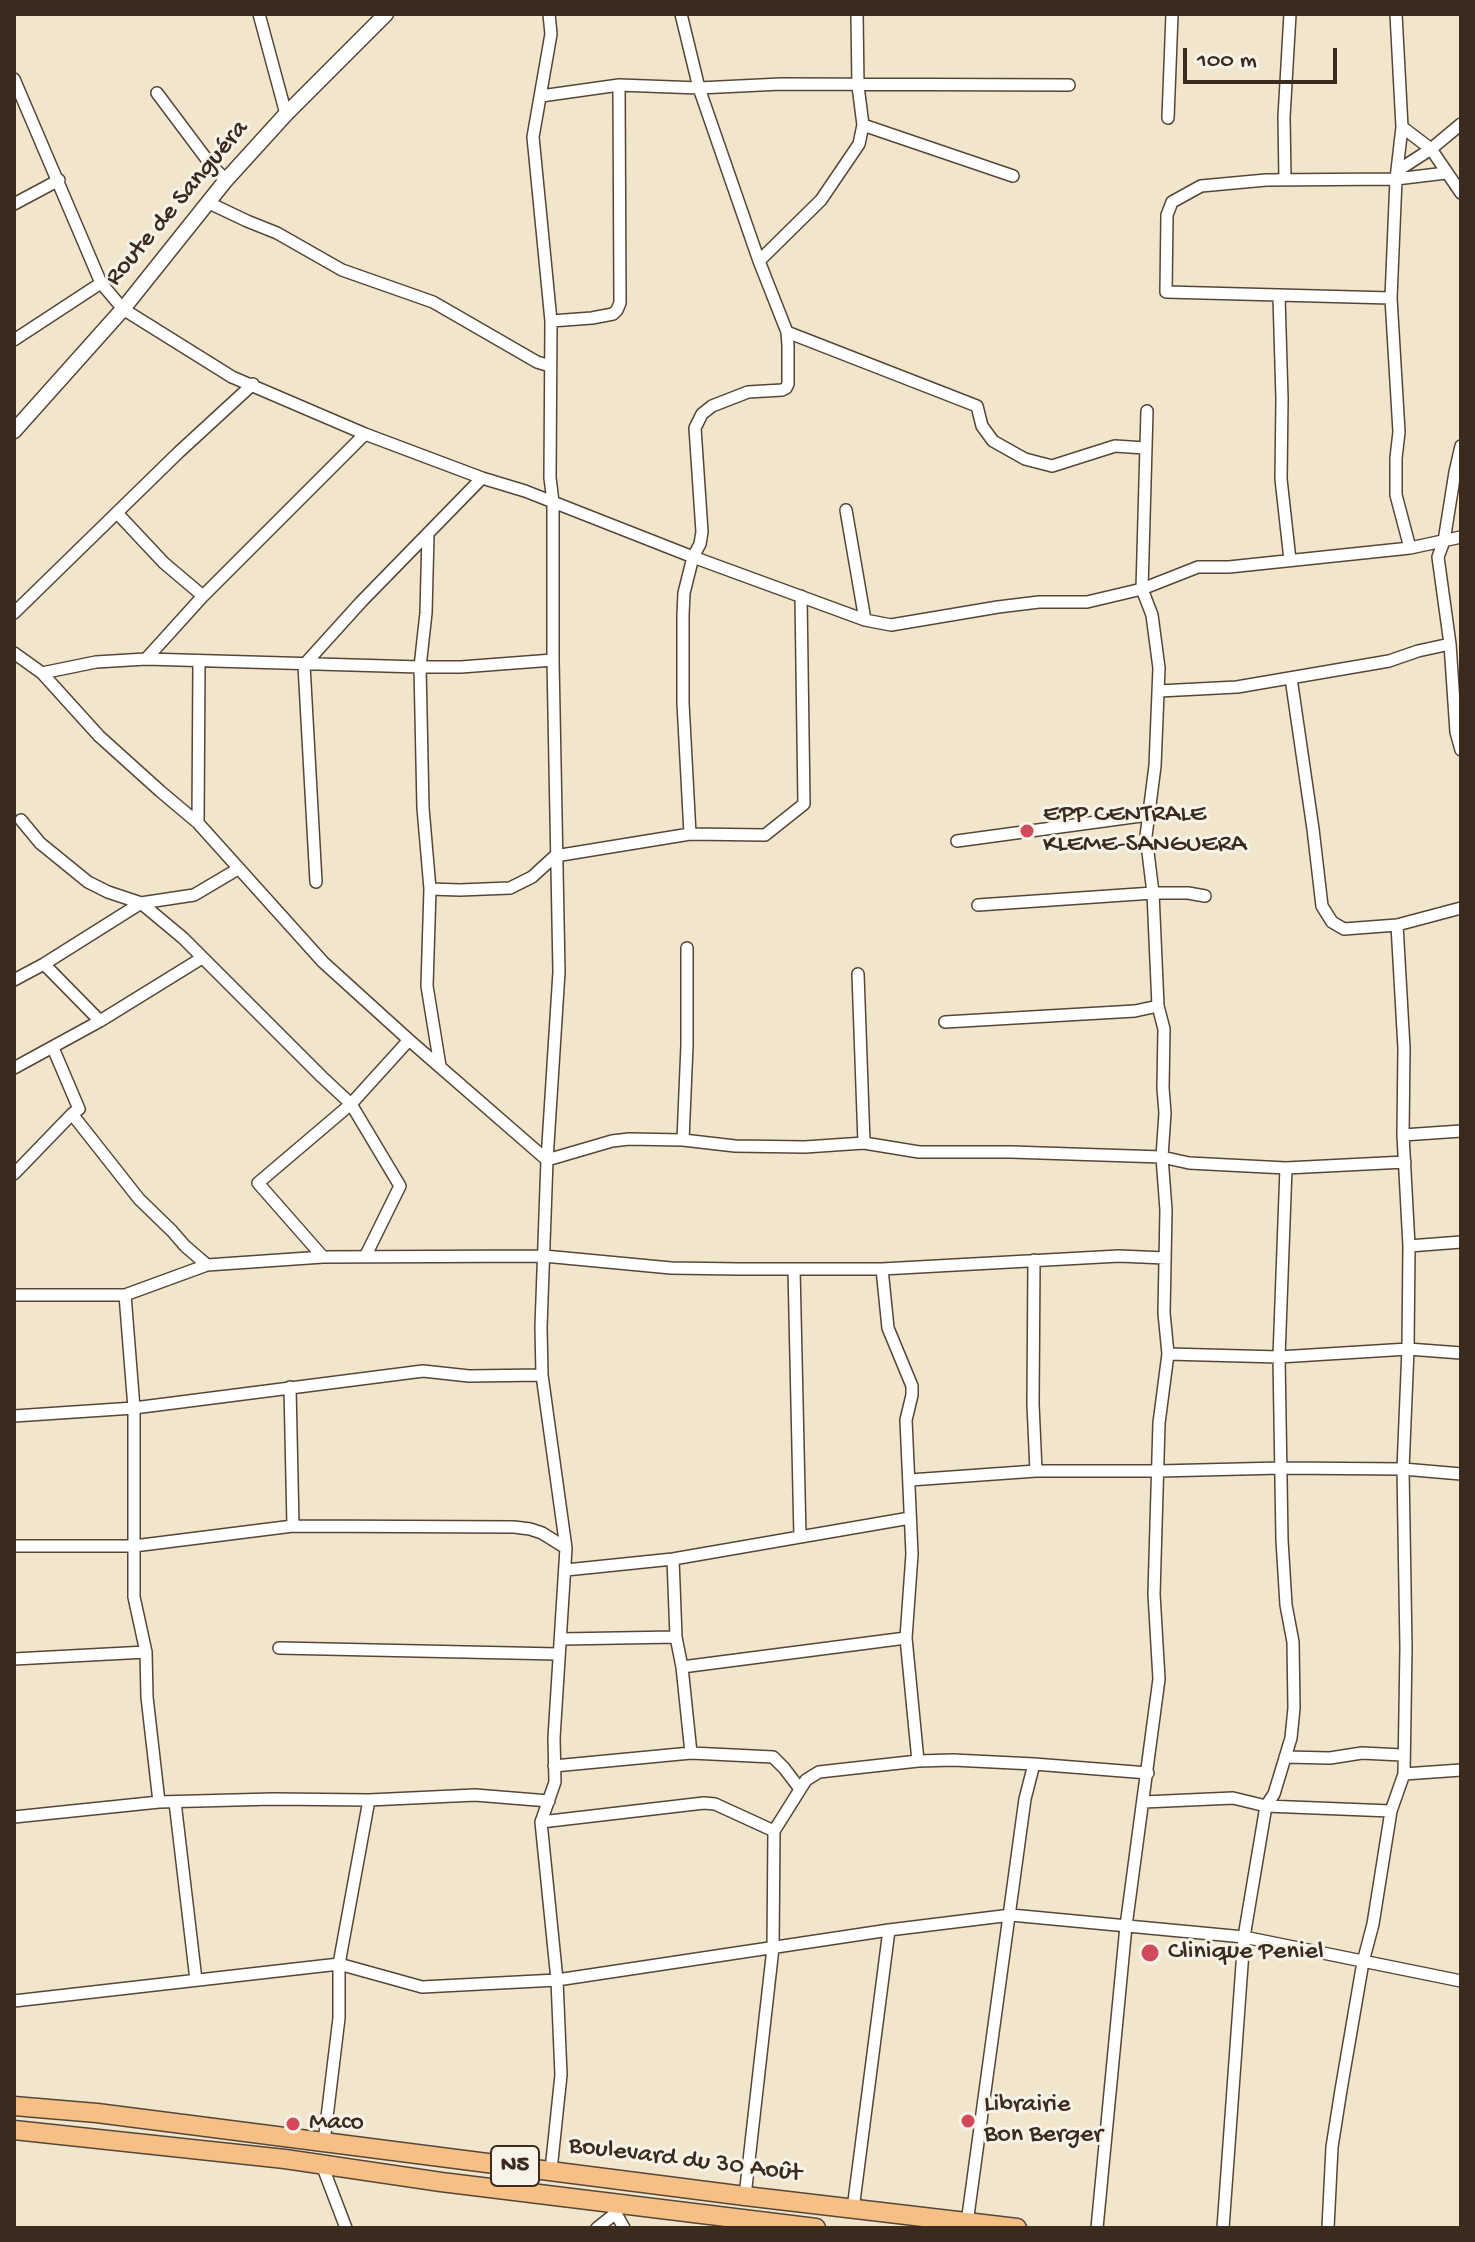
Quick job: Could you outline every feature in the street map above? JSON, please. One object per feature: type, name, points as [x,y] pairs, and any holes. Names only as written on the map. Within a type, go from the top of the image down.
[{"type":"highway","name":"Boulevard du 30 Août","points":[[14,2106],[97,2113],[1017,2228]]},
{"type":"highway","name":"Boulevard du 30 Août","points":[[14,2130],[322,2165],[613,2208],[816,2228]]},
{"type":"street","points":[[259,14],[286,114]]},
{"type":"street","name":"Route de Sanguéra","points":[[14,431],[123,309],[226,180],[286,114],[386,14]]},
{"type":"street","points":[[549,14],[551,34],[533,137],[551,321],[550,478],[553,502],[555,856],[559,972],[547,1160],[542,1375],[566,1548],[558,1654],[555,1788],[541,1822],[557,1980],[561,2075],[551,2170]]},
{"type":"street","points":[[681,14],[699,88],[787,332],[788,384],[782,390],[748,392],[721,402],[702,414],[695,428],[702,532],[684,593],[683,615],[683,703],[690,834]]},
{"type":"street","points":[[759,261],[821,200],[859,144],[863,125],[858,86],[857,14]]},
{"type":"street","points":[[1168,118],[1172,14]]},
{"type":"street","points":[[1285,180],[1284,117],[1290,14]]},
{"type":"street","points":[[1396,14],[1402,127],[1396,175],[1391,298],[1399,432],[1396,495],[1410,548]]},
{"type":"street","points":[[14,79],[101,283],[123,309],[232,377],[365,434],[865,620],[891,625],[1012,605],[1087,602],[1142,589],[1198,567],[1229,567],[1410,548],[1461,537]]},
{"type":"street","points":[[541,96],[619,85],[699,88],[781,84],[1069,85]]},
{"type":"street","points":[[551,321],[613,314],[620,303],[619,85]]},
{"type":"street","points":[[157,93],[211,165],[226,180]]},
{"type":"street","points":[[1396,175],[1461,124]]},
{"type":"street","points":[[863,125],[1013,176]]},
{"type":"street","points":[[1402,127],[1431,149],[1461,193]]},
{"type":"street","points":[[1391,298],[1166,292],[1167,215],[1172,202],[1201,186],[1266,180],[1446,173]]},
{"type":"street","points":[[14,204],[59,180]]},
{"type":"street","points":[[207,202],[277,233],[342,270],[433,302],[537,362],[550,366]]},
{"type":"street","points":[[14,340],[101,283]]},
{"type":"street","points":[[1279,296],[1281,479],[1290,560]]},
{"type":"street","points":[[787,332],[977,406],[982,426],[993,441],[1025,459],[1052,466],[1115,446],[1145,448]]},
{"type":"street","points":[[14,613],[253,384]]},
{"type":"street","points":[[1097,2228],[1126,1926],[1159,1679],[1154,1594],[1159,1423],[1168,1354],[1164,1313],[1166,1210],[1162,1157],[1164,1029],[1158,1006],[1153,893],[1146,836],[1155,766],[1159,691],[1152,615],[1142,589],[1147,411]]},
{"type":"street","points":[[146,659],[203,596],[365,434]]},
{"type":"street","points":[[1461,446],[1444,541],[1438,557],[1450,644],[1452,702],[1461,750]]},
{"type":"street","points":[[316,882],[304,665],[482,478]]},
{"type":"street","points":[[846,510],[865,620]]},
{"type":"street","points":[[118,514],[164,563],[203,596]]},
{"type":"street","points":[[428,534],[426,613],[420,667],[423,808],[430,889],[427,986],[440,1066]]},
{"type":"street","points":[[430,889],[510,888],[532,877],[555,856],[690,834],[765,835],[804,804],[801,596]]},
{"type":"street","points":[[1159,691],[1237,687],[1389,661],[1450,644]]},
{"type":"street","points":[[14,653],[42,673],[99,736],[198,823],[323,962],[547,1160]]},
{"type":"street","points":[[42,673],[96,662],[146,659],[420,667],[553,660]]},
{"type":"street","points":[[198,823],[199,662]]},
{"type":"street","points":[[1291,678],[1322,906],[1332,922],[1344,929],[1397,925],[1461,908]]},
{"type":"street","points":[[957,841],[1148,815]]},
{"type":"street","points":[[21,820],[40,843],[88,882],[141,903],[183,938],[351,1104],[400,1186],[365,1257]]},
{"type":"street","points":[[14,980],[141,903],[194,895],[238,869]]},
{"type":"street","points":[[978,905],[1153,893],[1205,896]]},
{"type":"street","points":[[1328,2228],[1332,2147],[1391,1811],[1404,1774],[1403,1469],[1409,1246],[1403,1135],[1404,1048],[1397,925]]},
{"type":"street","points":[[683,1140],[687,948]]},
{"type":"street","points":[[14,1068],[100,1021],[202,958]]},
{"type":"street","points":[[44,964],[100,1021]]},
{"type":"street","points":[[858,974],[864,1143]]},
{"type":"street","points":[[945,1022],[1135,1011],[1158,1006]]},
{"type":"street","points":[[323,1257],[258,1183],[351,1104],[409,1040]]},
{"type":"street","points":[[14,1174],[79,1109],[53,1048]]},
{"type":"street","points":[[72,1114],[139,1199],[207,1265]]},
{"type":"street","points":[[1403,1135],[1461,1131]]},
{"type":"street","points":[[547,1160],[629,1139],[683,1140],[735,1146],[805,1147],[864,1143],[919,1152],[1162,1157],[1189,1163],[1286,1168],[1405,1162]]},
{"type":"street","points":[[1223,2228],[1244,1937],[1266,1806],[1274,1794],[1291,1738],[1294,1708],[1293,1642],[1286,1605],[1279,1357],[1286,1168]]},
{"type":"street","points":[[1409,1246],[1461,1242]]},
{"type":"street","points":[[14,1295],[125,1295],[207,1265],[323,1257],[544,1256],[671,1268],[794,1269],[882,1269],[1119,1256],[1165,1258]]},
{"type":"street","points":[[1034,1260],[1036,1471]]},
{"type":"street","points":[[794,1269],[800,1537]]},
{"type":"street","points":[[882,1269],[888,1328],[912,1386],[906,1420],[912,1554],[906,1638],[918,1761]]},
{"type":"street","points":[[125,1295],[134,1408],[134,1597],[146,1652],[147,1697],[159,1802]]},
{"type":"street","points":[[1168,1354],[1279,1357],[1408,1349],[1461,1353]]},
{"type":"street","points":[[14,1416],[134,1408],[423,1371],[469,1376],[542,1375]]},
{"type":"street","points":[[290,1387],[293,1526]]},
{"type":"street","points":[[910,1480],[1036,1471],[1281,1468],[1403,1469],[1461,1474]]},
{"type":"street","points":[[566,1570],[673,1559],[910,1518]]},
{"type":"street","points":[[14,1546],[134,1546],[293,1526],[514,1527],[542,1533],[566,1548]]},
{"type":"street","points":[[673,1559],[676,1637],[691,1753]]},
{"type":"street","points":[[561,1639],[676,1637]]},
{"type":"street","points":[[682,1667],[906,1638]]},
{"type":"street","points":[[279,1648],[558,1654]]},
{"type":"street","points":[[14,1659],[146,1652]]},
{"type":"street","points":[[554,1766],[691,1753],[773,1757],[800,1789]]},
{"type":"street","points":[[1285,1757],[1330,1758],[1362,1753],[1402,1755]]},
{"type":"street","points":[[745,2196],[773,1948],[774,1831],[811,1776],[819,1772],[953,1760],[1148,1773]]},
{"type":"street","points":[[967,2223],[1025,1799],[1034,1764]]},
{"type":"street","points":[[1404,1774],[1461,1770]]},
{"type":"street","points":[[14,1817],[159,1802],[369,1800],[475,1795],[549,1801]]},
{"type":"street","points":[[1144,1802],[1233,1798],[1266,1806],[1391,1811]]},
{"type":"street","points":[[324,2142],[339,2018],[339,1964],[369,1800]]},
{"type":"street","points":[[175,1802],[196,1980]]},
{"type":"street","points":[[541,1822],[704,1803],[715,1804],[774,1831]]},
{"type":"street","points":[[14,2001],[339,1964],[422,1987],[557,1980],[889,1930],[1011,1915],[1244,1937],[1461,1981]]},
{"type":"street","points":[[853,2209],[889,1930]]},
{"type":"street","points":[[322,2165],[346,2228]]},
{"type":"street","points":[[597,2228],[613,2208],[624,2228]]},
{"type":"place","name":"EPP CENTRALE KLEME-SANGUERA","points":[[1027,831]]},
{"type":"place","name":"Clinique Peniel","points":[[1150,1953]]},
{"type":"place","name":"Librairie Bon Berger","points":[[968,2121]]},
{"type":"place","name":"Maco","points":[[293,2124]]}]
